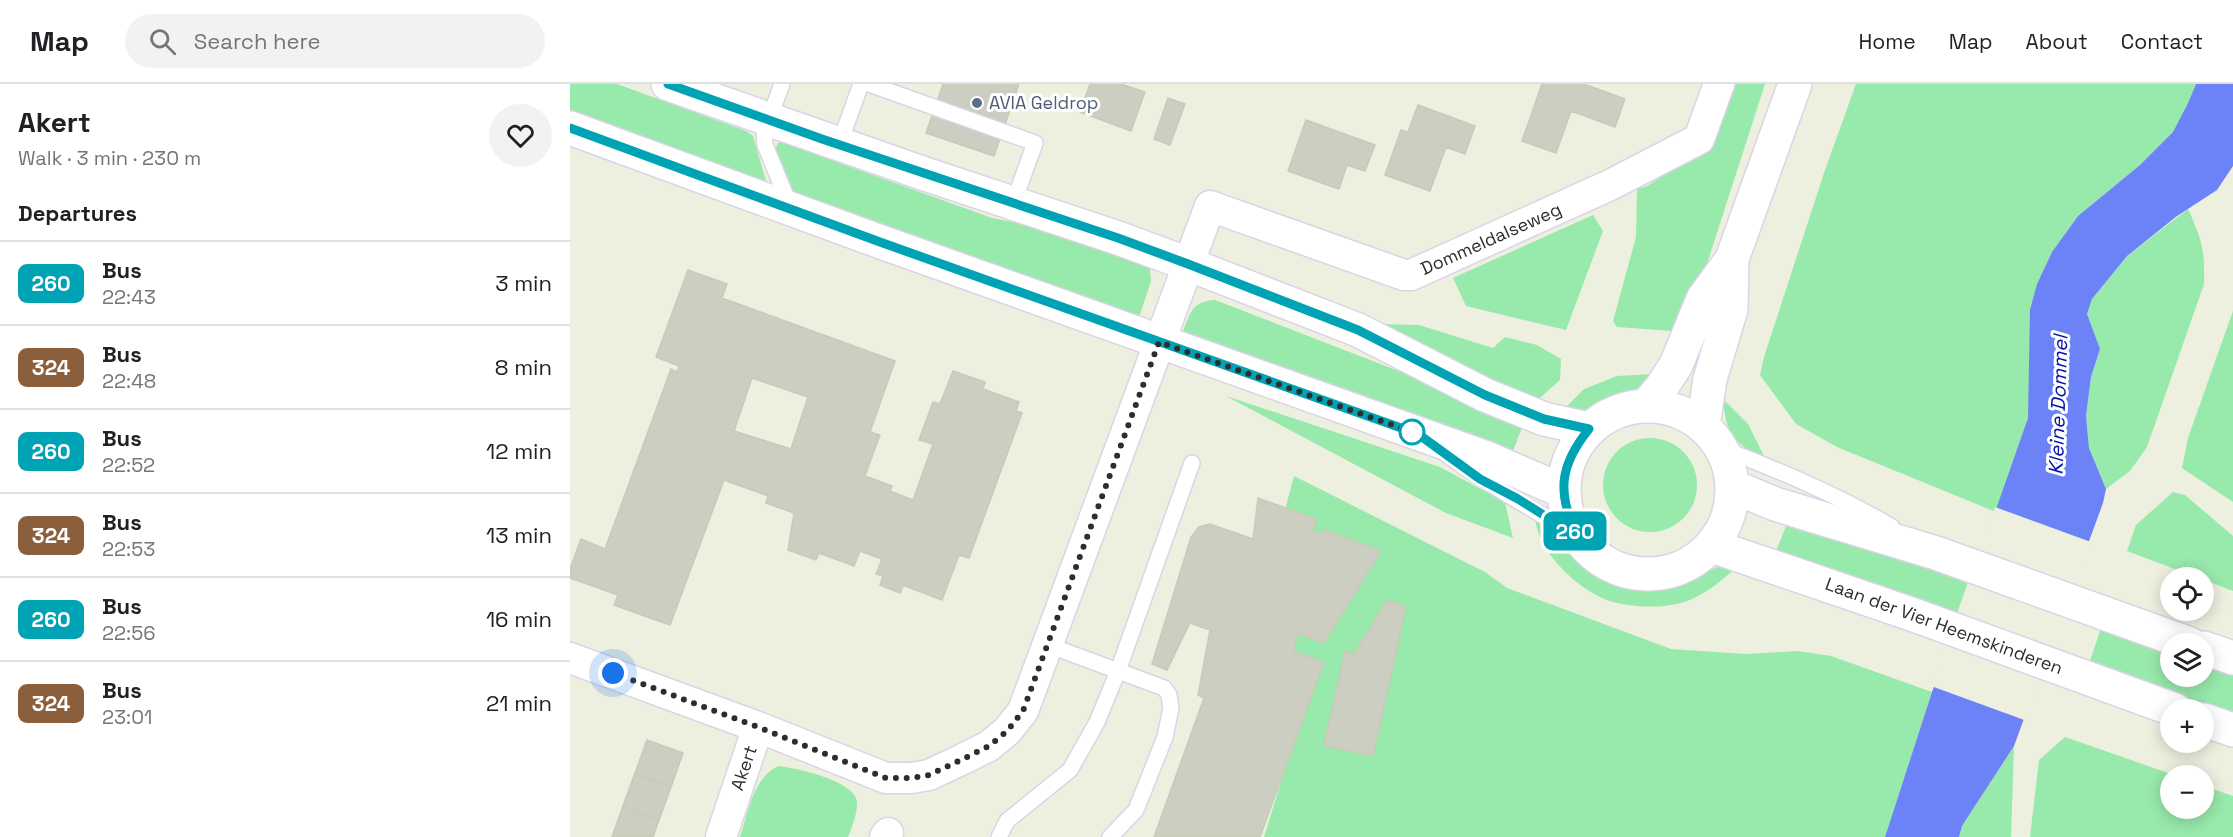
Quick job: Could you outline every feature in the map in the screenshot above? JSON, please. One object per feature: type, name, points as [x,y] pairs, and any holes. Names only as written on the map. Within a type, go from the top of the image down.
[{"type":"main road","points":[[668,84],[769,121],[1118,238],[1188,264],[1358,330],[1485,395],[1544,419],[1589,429]]},
{"type":"main road","points":[[1646,406],[1676,365],[1703,299],[1732,258],[1795,84]]},
{"type":"main road","points":[[570,128],[1159,342],[1484,457],[1563,491]]},
{"type":"main road","points":[[1712,437],[1710,378],[1731,309],[1732,258]]},
{"type":"main road","points":[[1646,406],[1663,407],[1678,412],[1712,437],[1729,464],[1732,486],[1729,513],[1723,529],[1712,546],[1683,567],[1665,573],[1646,574],[1614,568],[1594,555],[1577,536],[1567,514],[1563,491],[1569,459],[1576,445],[1589,429],[1613,413],[1646,406]]},
{"type":"main road","points":[[1732,486],[1775,504],[1936,553],[2160,633]]},
{"type":"main road","name":"Laan der Vier Heemskinderen","points":[[1712,546],[1914,615],[2160,704]]},
{"type":"main road","points":[[2214,651],[2233,658]]},
{"type":"main road","points":[[2214,723],[2233,730]]},
{"type":"street","name":"Dommeldalseweg","points":[[1188,264],[1210,206],[1404,275],[1411,274],[1610,185],[1699,139],[1719,84]]},
{"type":"street","points":[[1048,645],[1188,264]]},
{"type":"street","name":"Akert","points":[[721,837],[758,727],[886,778],[929,775],[989,746],[1007,731],[1023,711],[1048,645]]},
{"type":"street","points":[[570,658],[758,727]]},
{"type":"lane","points":[[782,84],[764,133],[765,145],[791,209]]},
{"type":"lane","points":[[839,145],[861,84]]},
{"type":"lane","points":[[869,84],[1035,143],[1013,204]]},
{"type":"lane","points":[[1418,434],[1480,479],[1518,499],[1577,536]]},
{"type":"lane","points":[[1712,437],[1774,469],[1860,508],[1936,553]]},
{"type":"lane","points":[[999,837],[1007,821],[1070,770],[1097,722],[1118,671],[1192,464]]},
{"type":"lane","points":[[1048,645],[1164,688],[1169,695],[1170,708],[1165,737],[1136,810],[1110,837]]},
{"type":"green space","points":[[570,84],[617,84],[746,131],[753,136],[768,188],[570,118]]},
{"type":"green space","points":[[1736,84],[1765,84],[1685,332],[1617,327],[1613,321],[1636,237],[1637,189],[1647,186],[1714,142]]},
{"type":"green space","points":[[1856,84],[2196,84],[2173,132],[2140,165],[2078,216],[2052,252],[2037,284],[2028,418],[1996,512],[1837,447],[1796,424],[1760,375],[1824,173]]},
{"type":"green space","points":[[781,142],[992,218],[1075,234],[1143,258],[1150,269],[1151,281],[1138,321],[803,200],[792,191],[775,150]]},
{"type":"green space","points":[[2188,209],[2202,245],[2204,284],[2147,447],[2130,471],[2106,489],[2089,448],[2086,416],[2091,377],[2100,349],[2087,314],[2092,299],[2127,256]]},
{"type":"green space","points":[[1593,215],[1603,231],[1566,330],[1466,306],[1453,278]]},
{"type":"green space","points":[[1215,300],[1525,420],[1511,456],[1181,336],[1192,311],[1200,303]]},
{"type":"green space","points":[[2233,311],[2233,502],[2182,468],[2188,438]]},
{"type":"green space","points":[[1378,324],[1419,325],[1493,348],[1505,337],[1537,345],[1561,359],[1560,380],[1533,404]]},
{"type":"green space","points":[[1654,374],[1642,389],[1611,400],[1590,412],[1561,412],[1584,389],[1617,376]]},
{"type":"green space","points":[[1226,396],[1440,467],[1505,502],[1513,538],[1446,513]]},
{"type":"green space","points":[[1723,399],[1748,424],[1765,458],[1745,448],[1733,436],[1726,421]]},
{"type":"green space","points":[[1650,438],[1668,442],[1683,452],[1693,467],[1697,485],[1693,503],[1683,518],[1668,528],[1650,532],[1632,528],[1617,518],[1607,503],[1603,485],[1607,467],[1617,452],[1632,442]]},
{"type":"green space","points":[[1294,476],[1485,572],[1507,588],[1671,649],[1745,654],[1798,651],[1831,656],[1932,692],[1885,837],[1264,837],[1318,662],[1287,652],[1278,536]]},
{"type":"green space","points":[[2173,492],[2185,495],[2233,536],[2233,591],[2214,584],[2214,567],[2169,567],[2127,551],[2136,525]]},
{"type":"green space","points":[[1535,519],[1560,534],[1585,560],[1605,575],[1635,585],[1678,584],[1722,565],[1742,563],[1712,588],[1677,604],[1635,606],[1614,602],[1586,589],[1566,573],[1542,542]]},
{"type":"green space","points":[[1786,526],[1971,581],[2048,655],[1775,554]]},
{"type":"green space","points":[[2101,628],[2160,647],[2160,687],[2214,687],[2214,664],[2233,671],[2233,721],[2214,714],[2214,699],[2170,699],[2087,670]]},
{"type":"green space","points":[[2065,737],[2160,770],[2160,819],[2214,819],[2214,789],[2233,796],[2233,837],[2030,837],[2039,760]]},
{"type":"green space","points":[[2014,746],[2011,837],[1959,837],[1962,826]]},
{"type":"green space","points":[[778,766],[823,776],[846,787],[853,794],[857,801],[857,810],[848,837],[740,837],[757,787]]},
{"type":"water","name":"Kleine Dommel","points":[[2196,84],[2233,84],[2233,166],[2217,190],[2177,216],[2127,256],[2092,299],[2087,314],[2100,349],[2091,377],[2086,416],[2089,448],[2106,489],[2103,503],[2014,746],[1962,826],[1959,837],[1885,837],[1932,692],[2028,418],[2030,310],[2037,284],[2052,252],[2078,216],[2140,165],[2173,132]]},
{"type":"pier","points":[[1995,507],[2091,542],[2027,721],[1931,686]]},
{"type":"building","points":[[943,84],[1019,84],[994,156],[926,133]]},
{"type":"building","points":[[1090,84],[1121,84],[1145,92],[1131,131],[1080,112]]},
{"type":"building","points":[[1542,84],[1584,84],[1625,99],[1615,127],[1571,111],[1556,153],[1522,141]]},
{"type":"building","points":[[1168,98],[1185,104],[1170,145],[1154,139]]},
{"type":"building","points":[[1418,105],[1475,126],[1465,154],[1446,147],[1430,191],[1385,175],[1401,130],[1408,132]]},
{"type":"building","points":[[1306,120],[1375,145],[1365,171],[1347,165],[1339,189],[1288,171]]},
{"type":"building","points":[[688,270],[727,284],[722,298],[895,361],[870,432],[880,435],[865,476],[892,486],[890,491],[913,500],[933,444],[919,440],[933,402],[940,404],[953,371],[985,382],[983,389],[1019,402],[1016,411],[1022,413],[969,558],[959,555],[942,600],[904,584],[900,593],[880,585],[883,576],[876,574],[882,559],[860,551],[854,566],[819,553],[816,560],[788,550],[794,513],[766,503],[768,496],[724,480],[670,625],[614,605],[618,595],[570,578],[570,569],[581,539],[605,549],[671,369],[677,372],[679,366],[656,357]],"holes":[[[752,378],[808,397],[791,449],[734,431]]]},
{"type":"building","points":[[1258,498],[1317,519],[1312,531],[1321,534],[1323,529],[1381,551],[1324,643],[1298,634],[1293,651],[1324,662],[1260,837],[1154,837],[1204,698],[1198,695],[1210,630],[1190,623],[1167,670],[1152,664],[1191,537],[1199,527],[1210,524],[1253,539]]},
{"type":"building","points":[[1387,600],[1406,607],[1373,756],[1324,746],[1345,651],[1354,654]]},
{"type":"building","points":[[647,740],[683,753],[671,787],[635,773]]},
{"type":"building","points":[[635,773],[671,787],[659,820],[623,806]]},
{"type":"building","points":[[623,806],[659,820],[653,837],[612,837]]},
{"type":"bus line","name":"260","points":[[570,128],[880,242],[1418,434],[1480,479],[1518,499],[1577,536],[1567,514],[1563,491],[1569,459],[1576,445],[1589,429],[1544,419],[1485,395],[1358,330],[1188,264],[1118,238],[769,121],[668,84]]},
{"type":"place","name":"AVIA Geldrop","points":[[977,103]]},
{"type":"route","points":[[613,673],[886,778],[929,775],[989,746],[1007,731],[1023,711],[1159,342],[1418,434],[1412,432]]}]
